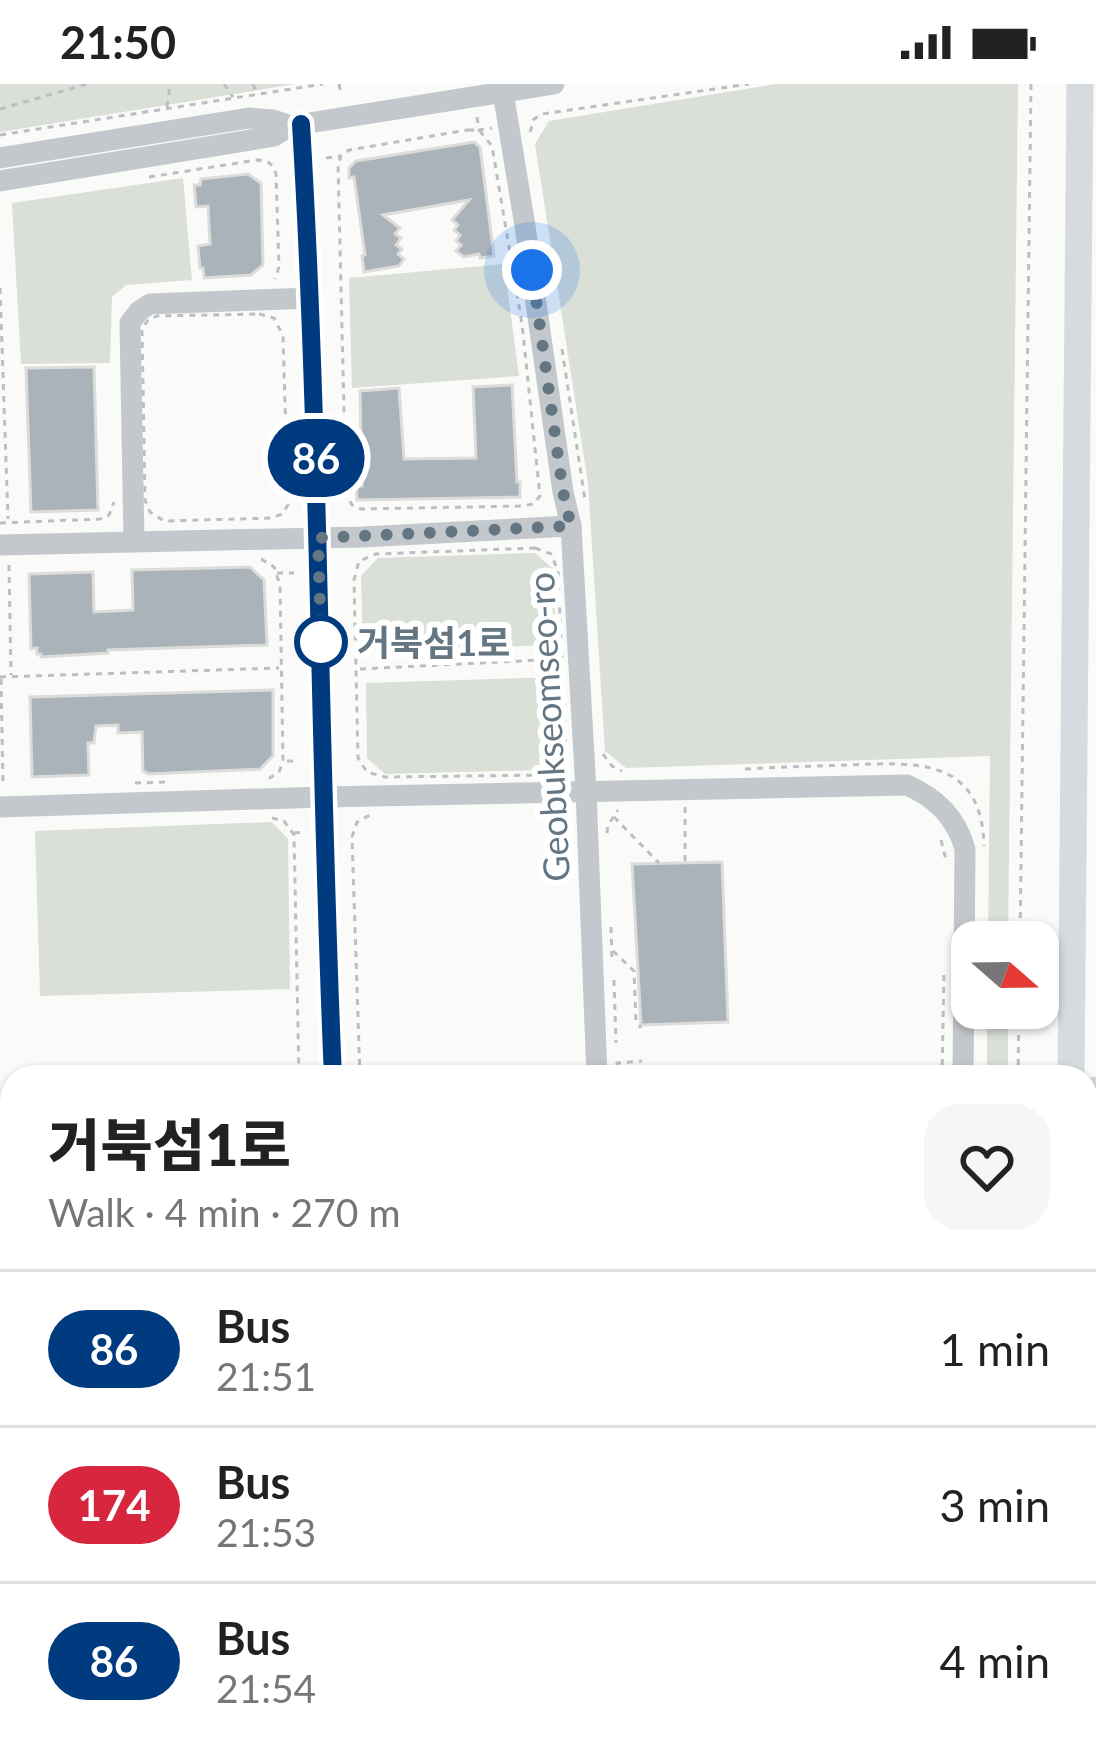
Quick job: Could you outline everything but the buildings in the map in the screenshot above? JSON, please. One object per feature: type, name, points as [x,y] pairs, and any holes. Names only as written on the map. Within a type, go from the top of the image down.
[{"type":"main road","points":[[1071,1065],[1080,84]]},
{"type":"street","points":[[0,181],[274,136],[295,125],[554,84]]},
{"type":"street","name":"Geobukseomseo-ro","points":[[503,92],[563,492],[578,519],[597,1065]]},
{"type":"street","points":[[0,158],[249,118],[295,125]]},
{"type":"street","points":[[295,125],[310,298],[333,1065]]},
{"type":"street","points":[[134,541],[130,323],[150,304],[310,298]]},
{"type":"street","points":[[6,545],[318,538],[578,519]]},
{"type":"street","points":[[2,797],[324,797],[907,785],[927,794],[954,822],[965,848],[963,1065]]},
{"type":"path","points":[[0,109],[88,84]]},
{"type":"path","points":[[167,109],[170,84]]},
{"type":"path","points":[[224,84],[234,98]]},
{"type":"path","points":[[253,84],[257,94]]},
{"type":"path","points":[[266,84],[267,93]]},
{"type":"path","points":[[0,135],[323,84]]},
{"type":"path","points":[[339,84],[340,95]]},
{"type":"path","points":[[523,122],[542,115],[748,84]]},
{"type":"path","points":[[1020,921],[1031,84]]},
{"type":"path","points":[[541,107],[542,115]]},
{"type":"path","points":[[477,116],[479,130],[492,146],[514,278],[541,515]]},
{"type":"path","points":[[530,136],[534,119]]},
{"type":"path","points":[[326,158],[349,150],[494,128]]},
{"type":"path","points":[[346,135],[349,150]]},
{"type":"path","points":[[341,156],[348,501]]},
{"type":"path","points":[[153,176],[256,160],[272,164],[279,267],[274,280],[266,284]]},
{"type":"path","points":[[272,164],[285,162]]},
{"type":"path","points":[[0,288],[11,677]]},
{"type":"path","points":[[259,314],[278,322],[283,336],[289,502],[282,514],[272,518],[170,523],[150,512],[145,500],[141,335],[148,320],[259,314]]},
{"type":"path","points":[[560,334],[578,519]]},
{"type":"path","points":[[109,515],[114,496]]},
{"type":"path","points":[[334,501],[348,501],[362,509],[522,506],[540,496]]},
{"type":"path","points":[[289,502],[299,502]]},
{"type":"path","points":[[362,509],[362,523]]},
{"type":"path","points":[[0,523],[118,515]]},
{"type":"path","points":[[273,550],[280,584],[284,783]]},
{"type":"path","points":[[543,550],[555,560],[558,571],[562,659],[566,753],[554,773],[385,777],[368,772],[358,758],[355,571],[363,557],[543,550]]},
{"type":"path","points":[[250,558],[294,573]]},
{"type":"path","points":[[344,571],[355,571]]},
{"type":"path","points":[[356,669],[562,659]]},
{"type":"path","points":[[2,797],[1,677],[281,668]]},
{"type":"path","points":[[601,750],[612,766],[630,773]]},
{"type":"path","points":[[350,759],[358,758]]},
{"type":"path","points":[[283,761],[299,761]]},
{"type":"path","points":[[261,781],[279,772],[283,761]]},
{"type":"path","points":[[744,769],[859,764],[938,768],[960,782],[977,802],[984,849]]},
{"type":"path","points":[[135,783],[177,782]]},
{"type":"path","points":[[685,806],[686,862]]},
{"type":"path","points":[[607,831],[613,816],[627,807]]},
{"type":"path","points":[[548,810],[564,817],[570,830]]},
{"type":"path","points":[[360,1065],[352,830],[362,818],[375,813]]},
{"type":"path","points":[[613,816],[659,863]]},
{"type":"path","points":[[272,818],[284,821],[292,832],[299,1065]]},
{"type":"path","points":[[345,831],[352,830]]},
{"type":"path","points":[[292,832],[305,832]]},
{"type":"path","points":[[939,836],[946,871]]},
{"type":"path","points":[[611,926],[612,961]]},
{"type":"path","points":[[612,950],[634,971],[636,1021],[641,1028]]},
{"type":"path","points":[[942,1065],[944,962]]},
{"type":"path","points":[[614,980],[616,1043]]},
{"type":"path","points":[[1018,1065],[1019,1029]]},
{"type":"path","points":[[617,1065],[642,1061]]},
{"type":"shaded area","points":[[0,84],[296,84],[0,132]]},
{"type":"shaded area","points":[[776,84],[1018,84],[1008,921],[988,921],[990,756],[626,768],[605,751],[588,483],[535,144],[549,121]]},
{"type":"shaded area","points":[[183,178],[192,280],[126,285],[112,297],[110,363],[21,364],[12,203]]},
{"type":"shaded area","points":[[504,264],[519,376],[352,388],[349,278]]},
{"type":"shaded area","points":[[535,553],[552,568],[557,645],[363,651],[361,576],[378,558]]},
{"type":"shaded area","points":[[559,677],[562,750],[543,770],[385,774],[367,758],[366,683]]},
{"type":"shaded area","points":[[272,822],[288,839],[290,989],[40,996],[35,831]]},
{"type":"shaded area","points":[[987,1029],[1008,1029],[1008,1065],[987,1065]]},
{"type":"bus line","name":"86","points":[[301,124],[312,338],[333,1065]]},
{"type":"place","name":"거북섬1로","points":[[321,642]]},
{"type":"route","points":[[321,642],[318,538],[571,526],[532,270]]}]
